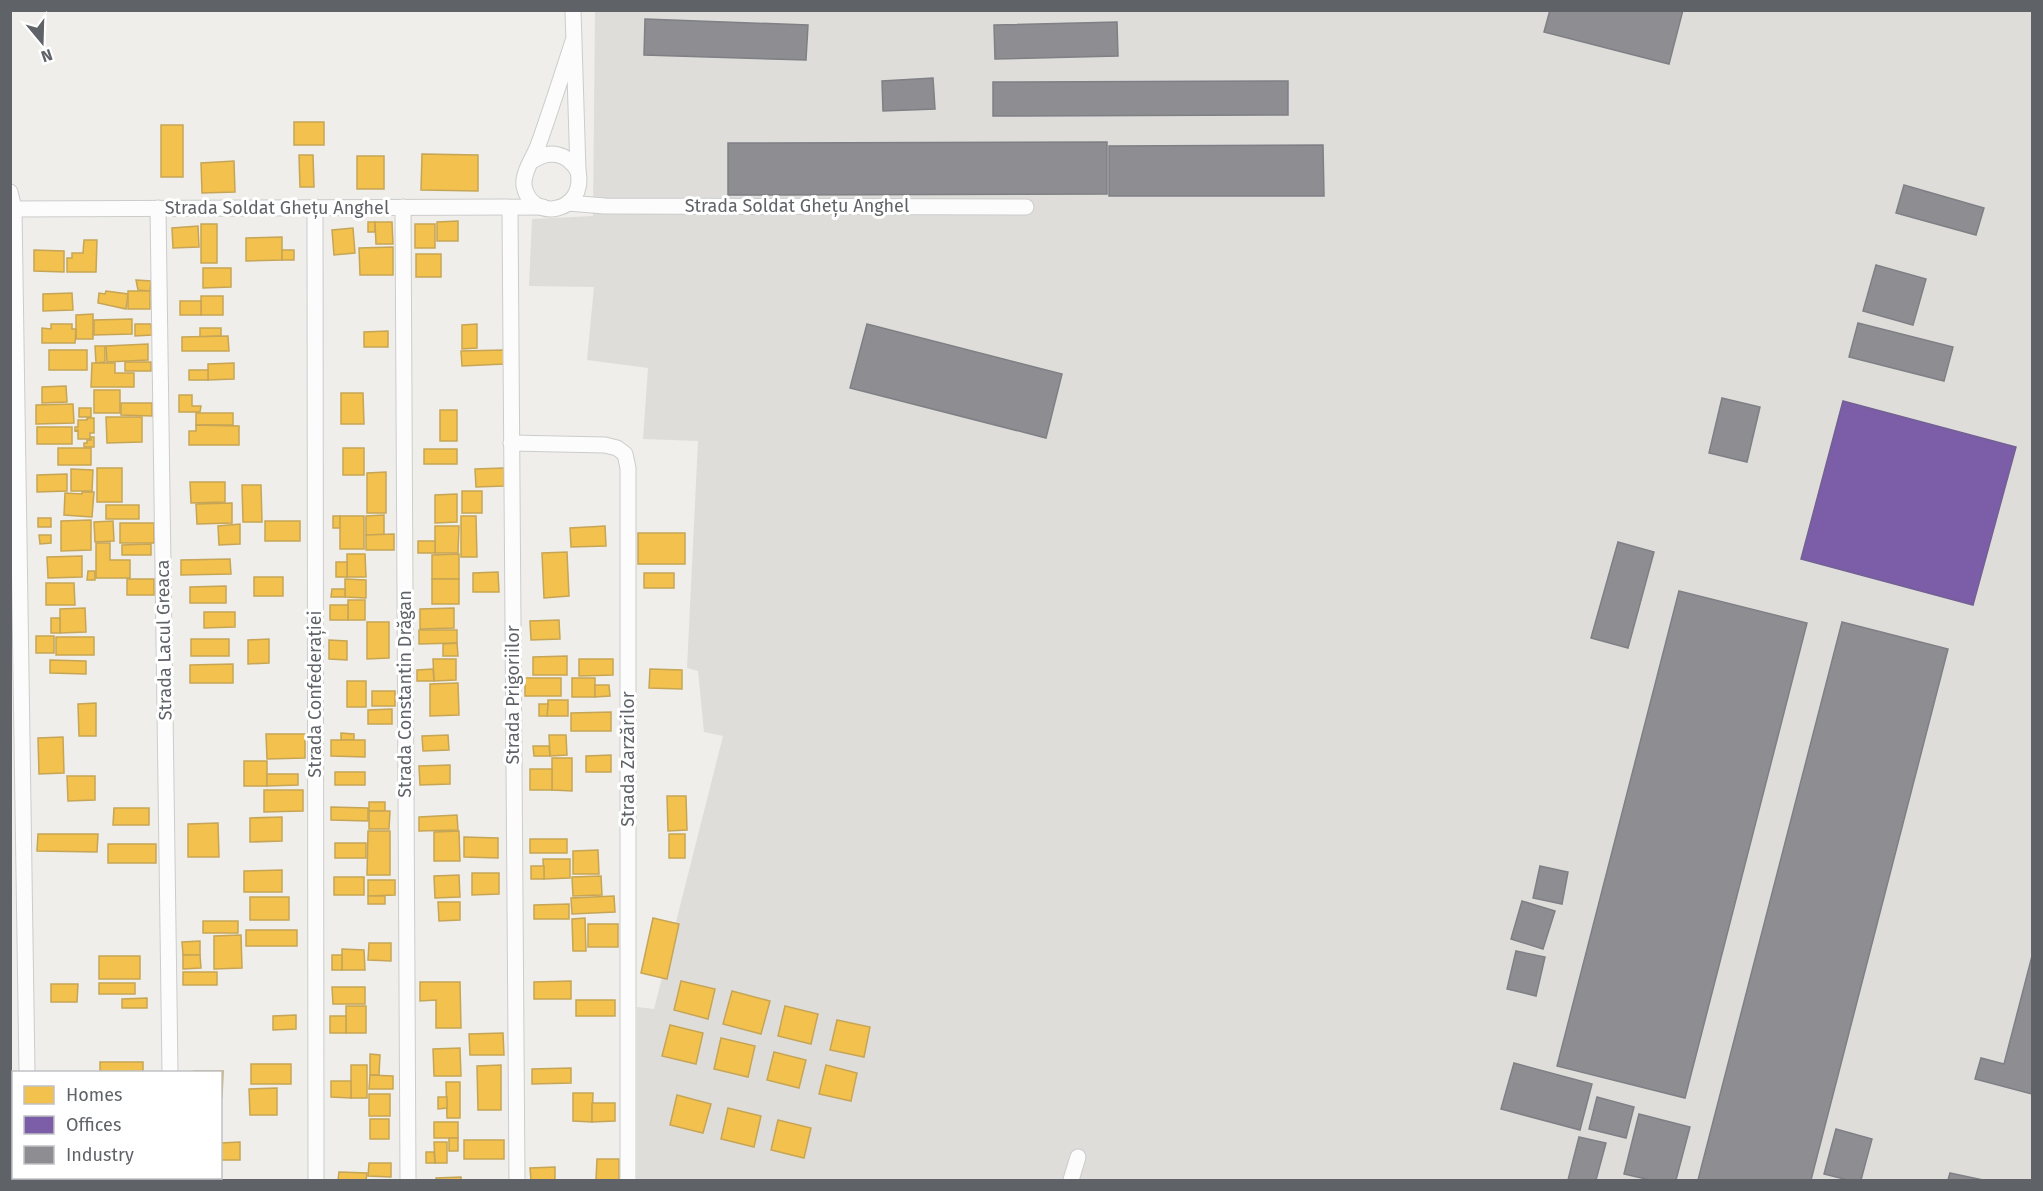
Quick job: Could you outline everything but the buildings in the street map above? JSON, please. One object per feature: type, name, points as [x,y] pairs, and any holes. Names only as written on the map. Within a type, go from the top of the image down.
[{"type":"street","points":[[573,10],[580,180],[575,197],[568,203],[552,209],[534,203],[524,187],[524,178],[532,161],[573,41]]},
{"type":"street","points":[[532,161],[540,156],[558,154],[566,158],[578,171]]},
{"type":"street","points":[[510,209],[524,187]]},
{"type":"street","points":[[10,192],[27,1071]]},
{"type":"street","name":"Strada Soldat Ghețu Anghel","points":[[568,203],[605,206],[1026,207]]},
{"type":"street","name":"Strada Confederației","points":[[315,207],[316,1180]]},
{"type":"street","name":"Strada Soldat Ghețu Anghel","points":[[12,209],[403,207],[510,209],[543,207]]},
{"type":"street","name":"Strada Constantin Drăgan","points":[[403,207],[408,1180]]},
{"type":"street","name":"Strada Lacul Greaca","points":[[158,208],[170,1071]]},
{"type":"street","name":"Strada Prigoriilor","points":[[510,209],[517,1180]]},
{"type":"street","name":"Strada Zarzărilor","points":[[511,443],[617,448],[625,454],[628,468],[628,1180]]},
{"type":"street","points":[[1071,1180],[1078,1157]]},
{"type":"shaded area","points":[[595,11],[2032,11],[2032,1180],[637,1180],[637,1007],[654,1009],[723,736],[704,732],[698,671],[687,668],[698,441],[643,439],[648,368],[587,360],[594,287],[529,286],[532,219],[593,216]]}]
